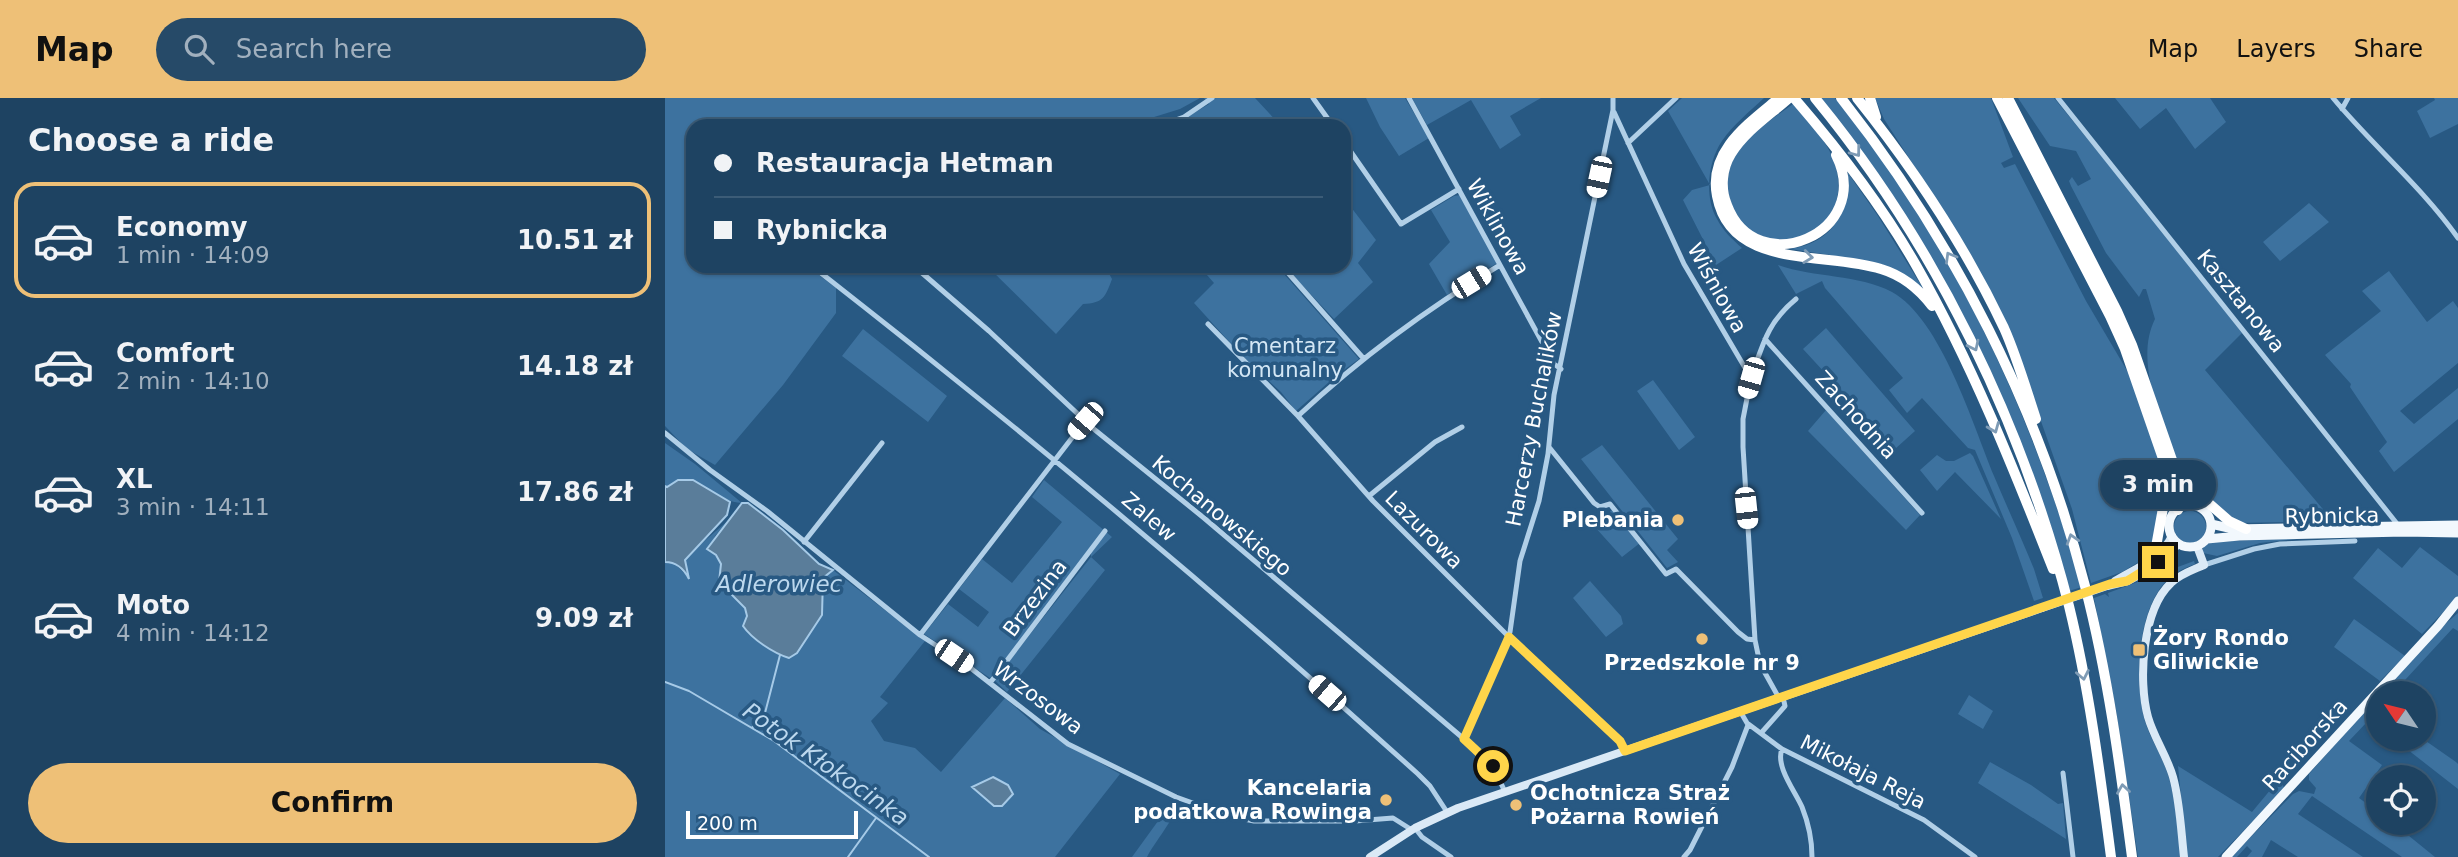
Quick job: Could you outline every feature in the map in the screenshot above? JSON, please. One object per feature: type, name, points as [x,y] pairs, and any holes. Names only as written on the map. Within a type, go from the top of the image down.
[{"type":"highway","points":[[1815,98],[1924,254],[1962,323],[2019,449],[2047,531],[2069,608],[2091,719],[2111,857]]},
{"type":"highway","points":[[1841,98],[1904,184],[1960,274],[2005,362],[2051,474]]},
{"type":"highway","points":[[1857,98],[1883,130],[1956,241],[2005,331],[2042,437],[2098,643],[2118,753],[2132,857]]},
{"type":"highway","points":[[1870,98],[1883,130]]},
{"type":"highway","points":[[1997,98],[2110,316],[2173,475],[2190,506]]},
{"type":"highway","points":[[2008,98],[2122,322],[2173,475],[2178,510]]},
{"type":"highway","points":[[1784,100],[1828,139],[1917,266],[1984,403],[2069,608]]},
{"type":"highway","points":[[1784,100],[1733,139],[1720,160],[1716,190],[1723,215],[1730,227],[1749,243],[1771,251],[1883,270],[1905,280],[1916,289],[1945,322]]},
{"type":"highway","points":[[1784,100],[1737,146],[1726,165],[1723,178],[1725,202],[1735,221],[1744,230],[1763,242],[1785,245],[1808,239],[1828,225],[1841,203],[1844,180],[1839,160],[1828,139]]},
{"type":"highway","points":[[2173,475],[2229,521],[2246,529]]},
{"type":"highway","points":[[2146,563],[2156,547],[2173,475]]},
{"type":"main road","points":[[2190,506],[2203,509],[2211,524],[2207,539],[2197,546],[2188,547],[2179,544],[2172,536],[2169,524],[2178,510],[2190,506]]},
{"type":"main road","name":"Rybnicka","points":[[2211,524],[2233,529],[2458,525]]},
{"type":"main road","name":"Rybnicka","points":[[2207,539],[2405,532],[2458,533]]},
{"type":"main road","name":"Raciborska","points":[[2225,857],[2458,601]]},
{"type":"main road","name":"Raciborska","points":[[2438,626],[2458,610]]},
{"type":"street","points":[[1179,119],[1212,98]]},
{"type":"street","points":[[1313,98],[1328,119]]},
{"type":"street","name":"Wiklinowa","points":[[1409,98],[1554,364],[1561,369]]},
{"type":"street","name":"Harcerzy Buchalików","points":[[1464,739],[1509,637],[1520,561],[1539,501],[1555,395],[1613,110],[1613,98]]},
{"type":"street","points":[[1628,143],[1676,98]]},
{"type":"street","name":"Kasztanowa","points":[[2058,98],[2398,525]]},
{"type":"street","points":[[2333,98],[2458,238]]},
{"type":"street","points":[[2342,108],[2348,98]]},
{"type":"street","name":"Wiśniowa","points":[[1613,110],[1683,264],[1751,378]]},
{"type":"street","points":[[1351,152],[1401,224],[1459,189]]},
{"type":"street","points":[[1298,416],[1364,359],[1446,298],[1500,265]]},
{"type":"street","name":"Zalew","points":[[821,273],[939,365],[1197,578],[1430,786],[1447,812]]},
{"type":"street","name":"Kochanowskiego","points":[[923,273],[1085,421],[1204,518],[1464,739],[1493,766],[1505,792]]},
{"type":"street","points":[[1288,273],[1364,359]]},
{"type":"street","points":[[1762,732],[1785,706],[1760,664],[1755,640],[1743,447],[1744,419],[1751,378],[1771,324],[1780,312],[1796,299]]},
{"type":"street","name":"Lazurowa","points":[[1208,324],[1298,416],[1369,496],[1509,637],[1620,741],[1625,751]]},
{"type":"street","name":"Zachodnia","points":[[1765,338],[1922,513]]},
{"type":"street","points":[[920,635],[1085,421]]},
{"type":"street","points":[[1369,496],[1435,442],[1462,427]]},
{"type":"street","name":"Wrzosowa","points":[[665,433],[920,635],[990,683],[1068,744],[1165,792],[1219,812],[1254,821],[1355,821],[1393,818],[1413,829]]},
{"type":"street","points":[[804,542],[882,443]]},
{"type":"street","points":[[1548,446],[1594,503],[1600,507],[1610,504],[1666,574],[1676,569],[1738,632],[1747,639],[1755,640]]},
{"type":"street","name":"Brzezina","points":[[990,683],[1105,531]]},
{"type":"street","points":[[2108,585],[2155,558],[2172,536]]},
{"type":"street","name":"Rybnicka","points":[[2204,565],[2254,549],[2280,544],[2355,541]]},
{"type":"street","points":[[1370,857],[1413,829],[1447,812],[2108,585],[2127,581],[2145,572],[2179,544]]},
{"type":"street","points":[[2184,857],[2173,776],[2145,705],[2144,651],[2151,620],[2165,589],[2177,578],[2204,565],[2197,546]]},
{"type":"street","points":[[1683,857],[1690,850],[1732,767],[1748,724],[1741,711]]},
{"type":"street","name":"Mikołaja Reja","points":[[1748,724],[1782,749],[1924,820],[1975,857]]},
{"type":"street","points":[[1782,749],[1781,762],[1802,807],[1812,857]]},
{"type":"street","points":[[2063,773],[2073,857]]},
{"type":"street","points":[[1413,829],[1451,857]]},
{"type":"green space","points":[[665,98],[1200,98],[1180,109],[1148,119],[686,119],[686,273],[816,273],[836,288],[836,313],[783,385],[715,465],[687,449],[665,426]]},
{"type":"green space","points":[[1204,98],[1255,98],[1274,119],[1184,119],[1209,104]]},
{"type":"green space","points":[[1366,98],[1405,98],[1429,138],[1399,156],[1380,127]]},
{"type":"green space","points":[[1412,98],[1541,98],[1510,116],[1521,135],[1500,149],[1471,100],[1427,125]]},
{"type":"green space","points":[[1682,98],[1764,98],[1722,141],[1713,159],[1709,184],[1668,111]]},
{"type":"green space","points":[[1820,98],[1835,98],[1878,154],[1951,269],[2012,392],[2038,455],[2082,587],[2069,591],[1976,342]]},
{"type":"green space","points":[[1875,98],[1991,98],[2013,157],[2001,163],[2004,168],[2015,164],[2086,301],[2129,374],[2165,477],[2153,546],[2144,559],[2122,572],[2091,583],[2072,509],[2007,325],[1954,228],[1884,119]]},
{"type":"green space","points":[[2018,98],[2054,98],[2242,333],[2205,370],[2333,521],[2237,523],[2184,479],[2159,413],[2149,374],[2149,336],[2155,319],[2146,289],[2143,289],[2139,297],[2106,253],[2071,186],[2069,181],[2072,177],[2078,186],[2091,179],[2076,151],[2050,146]]},
{"type":"green space","points":[[2115,98],[2210,98],[2226,122],[2195,149],[2166,108],[2140,129]]},
{"type":"green space","points":[[2434,98],[2458,98],[2458,124],[2430,138],[2417,111],[2435,100]]},
{"type":"green space","points":[[1793,104],[1829,149],[1838,186],[1833,210],[1819,227],[1799,237],[1777,239],[1756,234],[1739,219],[1729,195],[1728,179],[1736,154],[1748,139]]},
{"type":"green space","points":[[1848,173],[1924,290],[1916,284],[1830,255],[1790,249],[1817,240],[1835,224],[1845,201]]},
{"type":"green space","points":[[1709,185],[1710,200],[1717,219],[1742,248],[1716,265],[1683,200],[1692,190]]},
{"type":"green space","points":[[1460,195],[1497,263],[1447,295],[1429,264],[1450,242],[1431,210]]},
{"type":"green space","points":[[2309,203],[2329,222],[2280,261],[2263,242]]},
{"type":"green space","points":[[1351,207],[1376,240],[1358,263],[1373,282],[1334,319],[1291,273],[1351,273]]},
{"type":"green space","points":[[1778,265],[1879,286],[1910,306],[1926,325],[1965,402],[2034,569],[2043,598],[2034,601],[2012,538],[1975,450],[1968,448],[1922,398],[1907,413],[1889,390],[1903,378],[1825,288],[1822,281],[1796,294]]},
{"type":"green space","points":[[2389,271],[2427,322],[2453,301],[2458,308],[2458,363],[2400,411],[2414,424],[2458,388],[2458,419],[2394,472],[2379,451],[2387,442],[2350,387],[2351,384],[2325,355],[2381,311],[2362,291]]},
{"type":"green space","points":[[994,273],[1109,273],[1112,279],[1102,298],[1083,304],[1056,334]]},
{"type":"green space","name":"Cmentarz komunalny","points":[[1205,273],[1283,273],[1359,359],[1296,411],[1281,392],[1244,358],[1194,303],[1214,283]]},
{"type":"green space","points":[[1826,328],[1915,431],[1895,449],[1803,349]]},
{"type":"green space","points":[[863,329],[947,396],[928,422],[842,356]]},
{"type":"green space","points":[[1653,380],[1695,437],[1679,450],[1637,391]]},
{"type":"green space","points":[[1826,410],[1920,515],[1906,530],[1808,431]]},
{"type":"green space","points":[[665,443],[742,503],[721,497],[687,481],[665,486]]},
{"type":"green space","points":[[1602,445],[1678,539],[1667,550],[1678,562],[1667,568],[1581,459]]},
{"type":"green space","points":[[1970,453],[2001,519],[1955,472],[1937,491],[1920,470],[1937,455],[1946,461],[1954,461]]},
{"type":"green space","points":[[1044,480],[1112,537],[1091,557],[1091,553],[990,678],[924,634],[948,604],[978,627],[989,612],[959,589],[982,559],[1012,583],[1062,522],[1032,497]]},
{"type":"green space","points":[[1612,510],[1640,543],[1622,557],[1594,526]]},
{"type":"green space","points":[[2190,511],[2201,516],[2206,527],[2201,538],[2190,543],[2179,538],[2174,527],[2179,516]]},
{"type":"green space","points":[[730,519],[715,536],[710,552],[716,555],[721,564],[719,582],[745,608],[748,633],[780,655],[789,658],[797,652],[822,616],[823,578],[833,570],[925,641],[880,697],[888,703],[871,721],[884,741],[915,748],[941,772],[1005,698],[1040,729],[1120,774],[1055,857],[665,857],[665,562],[673,562],[687,576],[685,560]]},
{"type":"green space","points":[[2307,538],[2260,543],[2217,556],[2203,553],[2203,548],[2209,542]]},
{"type":"green space","points":[[2420,547],[2458,576],[2458,597],[2422,634],[2353,578],[2378,548],[2402,568]]},
{"type":"green space","points":[[1091,557],[1105,570],[1007,692],[994,680]]},
{"type":"green space","points":[[2194,561],[2195,564],[2170,577],[2157,593],[2145,625],[2139,662],[2143,714],[2169,778],[2181,857],[2138,857],[2116,710],[2094,598],[2105,594],[2109,597],[2108,593]]},
{"type":"green space","points":[[1590,581],[1621,616],[1623,624],[1606,637],[1573,598]]},
{"type":"green space","points":[[2458,613],[2458,631],[2453,628],[2404,681],[2392,681]]},
{"type":"green space","points":[[2354,619],[2405,656],[2380,681],[2334,647]]},
{"type":"green space","points":[[1969,695],[1993,711],[1983,729],[1958,714]]},
{"type":"green space","points":[[2366,710],[2366,723],[2349,741],[2382,765],[2366,765],[2366,788],[2359,798],[2366,803],[2366,833],[2312,796],[2298,814],[2363,857],[2298,857],[2271,840],[2262,857],[2247,857],[2252,851],[2247,846],[2237,857],[2231,857],[2293,794],[2299,791],[2314,794],[2316,788],[2309,780],[2309,774]]},
{"type":"green space","points":[[2436,748],[2456,762],[2458,789],[2436,772],[2436,765],[2427,765],[2409,751],[2436,751]]},
{"type":"green space","points":[[1990,762],[2058,804],[2063,803],[2066,839],[1978,783]]},
{"type":"green space","points":[[2178,766],[2252,812],[2281,777],[2284,789],[2218,857],[2187,857]]},
{"type":"green space","points":[[1174,799],[1176,810],[1147,857],[1132,857]]},
{"type":"green space","points":[[2370,835],[2408,835],[2435,857],[2402,857]]},
{"type":"water","points":[[678,480],[693,480],[730,502],[727,515],[685,560],[689,579],[679,567],[665,562],[665,486]]},
{"type":"water","name":"Adlerowiec","points":[[742,503],[748,503],[783,530],[819,564],[833,570],[823,578],[822,615],[797,653],[789,658],[763,645],[743,626],[747,616],[745,608],[719,582],[721,564],[716,555],[707,549]]},
{"type":"water","points":[[993,777],[1008,785],[1013,794],[1002,806],[994,806],[972,787]]},
{"type":"waterway","points":[[752,728],[765,713],[780,655]]},
{"type":"waterway","name":"Potok Kłokocinka","points":[[665,682],[689,691],[774,741],[929,857]]},
{"type":"waterway","points":[[848,857],[876,818]]},
{"type":"place","name":"Plebania","points":[[1678,520]]},
{"type":"place","name":"Przedszkole nr 9","points":[[1702,639]]},
{"type":"place","name":"Żory Rondo Gliwickie","points":[[2139,650]]},
{"type":"place","name":"Kancelaria podatkowa Rowinga","points":[[1386,800]]},
{"type":"place","name":"Ochotnicza Straż Pożarna Rowień","points":[[1516,805]]},
{"type":"route","points":[[1493,766],[1464,739],[1509,637],[1620,741],[1625,751],[2110,584],[2127,581],[2158,562]]}]
